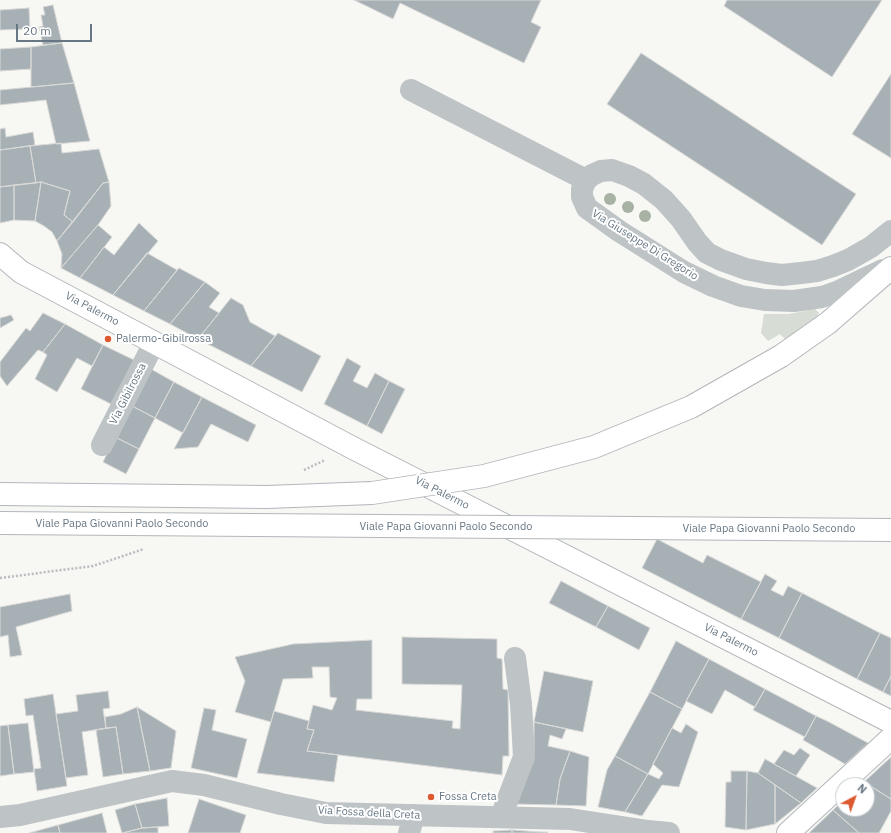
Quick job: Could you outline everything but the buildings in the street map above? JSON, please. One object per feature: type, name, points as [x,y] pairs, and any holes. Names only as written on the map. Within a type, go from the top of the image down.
[{"type":"main road","name":"Via Palermo","points":[[0,254],[21,272],[154,343],[358,450],[891,722]]},
{"type":"main road","points":[[0,494],[267,497],[372,493],[484,476],[601,444],[691,407],[781,356],[828,322],[891,267]]},
{"type":"main road","name":"Viale Papa Giovanni Paolo Secondo","points":[[0,523],[891,530]]},
{"type":"main road","points":[[788,833],[891,738]]},
{"type":"street","points":[[411,90],[586,180],[592,175],[601,171],[612,170],[629,176],[644,184],[664,200],[681,219],[697,242],[707,253],[720,260],[746,269],[766,273],[782,274],[817,271],[848,260],[871,247],[891,231]]},
{"type":"street","name":"Via Giuseppe Di Gregorio","points":[[586,180],[582,189],[582,196],[586,208],[619,231],[684,272],[713,286],[741,296],[765,300],[794,301],[822,297],[839,292],[891,267]]},
{"type":"street","name":"Via Gibilrossa","points":[[102,445],[154,343]]},
{"type":"street","points":[[502,817],[524,757],[521,704],[515,658]]},
{"type":"street","name":"Via Fossa della Creta","points":[[0,817],[20,815],[172,781],[204,785],[281,804],[326,813],[412,824],[467,825],[502,817],[570,819],[649,832],[669,833]]},
{"type":"shaded area","points":[[814,308],[819,313],[817,317],[785,339],[780,334],[768,341],[761,333],[764,314],[788,314]]},
{"type":"place","name":"Palermo-Gibilrossa","points":[[108,339]]},
{"type":"place","name":"Fossa Creta","points":[[431,797]]}]
